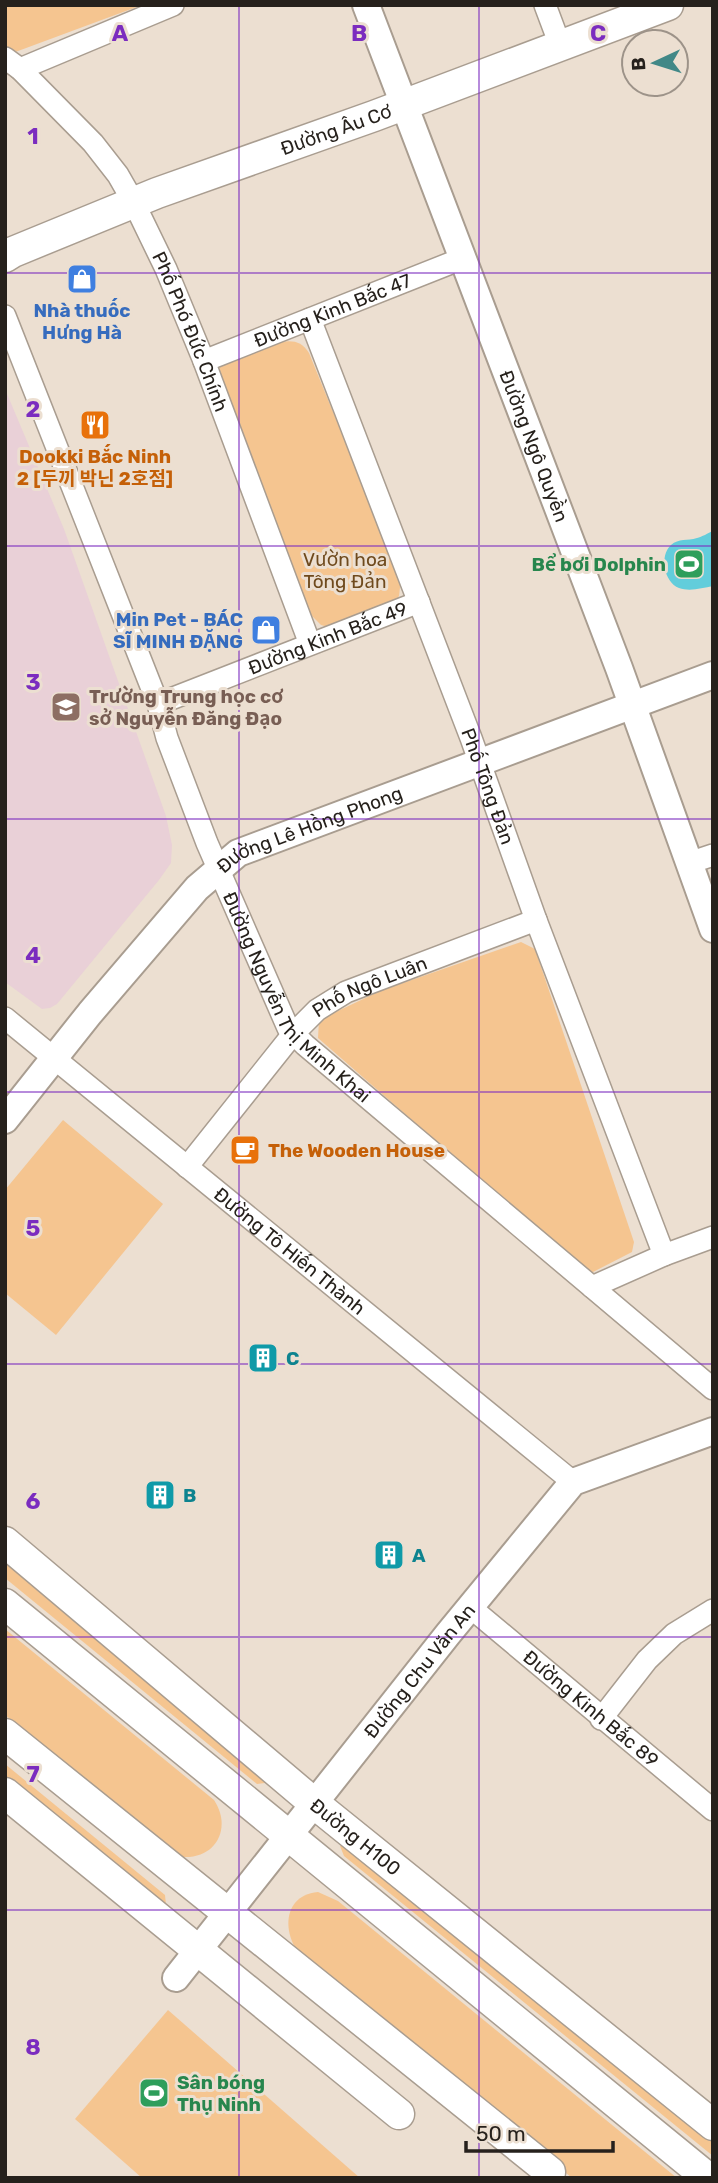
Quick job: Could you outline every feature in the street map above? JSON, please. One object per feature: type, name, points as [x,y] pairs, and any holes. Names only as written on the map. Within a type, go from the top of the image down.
[{"type":"main road","name":"Đường Âu Cơ","points":[[5,257],[134,203],[668,5]]},
{"type":"main road","name":"Đường H100","points":[[5,1542],[315,1804],[713,2125]]},
{"type":"main road","points":[[5,1604],[708,2178]]},
{"type":"main road","points":[[5,1734],[550,2172]]},
{"type":"main road","points":[[5,1794],[399,2114]]},
{"type":"street","points":[[13,63],[173,5]]},
{"type":"street","name":"Đường Ngô Quyền","points":[[366,5],[632,704],[701,859],[713,929]]},
{"type":"street","points":[[545,5],[560,45]]},
{"type":"street","name":"Phố Phó Đức Chính","points":[[13,63],[93,143],[118,175],[134,203],[166,269],[204,361],[310,644]]},
{"type":"street","name":"Đường Kinh Bắc 47","points":[[204,361],[461,259]]},
{"type":"street","name":"Đường Nguyễn Thị Minh Khai","points":[[5,316],[158,704],[167,738],[218,869],[284,1021],[293,1034],[713,1389]]},
{"type":"street","name":"Phố Tông Đản","points":[[310,319],[480,763],[536,920],[663,1255]]},
{"type":"street","name":"Đường Kinh Bắc 49","points":[[158,704],[419,602]]},
{"type":"street","name":"Đường Lê Hồng Phong","points":[[5,1120],[117,980],[188,898],[238,853],[713,675]]},
{"type":"street","name":"Phố Ngô Luân","points":[[187,1167],[311,1015],[341,995],[536,920]]},
{"type":"street","name":"Đường Tô Hiến Thành","points":[[5,1018],[573,1482]]},
{"type":"street","points":[[592,1287],[663,1255],[713,1237]]},
{"type":"street","points":[[573,1482],[713,1431]]},
{"type":"street","name":"Đường Chu Văn An","points":[[176,1979],[470,1607],[573,1482]]},
{"type":"street","name":"Đường Kinh Bắc 89","points":[[470,1607],[713,1810]]},
{"type":"street","points":[[601,1719],[647,1660],[674,1634],[713,1609]]},
{"type":"shaded area","name":"Trường Trung học cơ sở Nguyễn Đăng Đạo","points":[[5,389],[64,529],[166,816],[172,845],[171,863],[159,880],[57,1004],[42,1009],[5,982]]},
{"type":"green space","points":[[5,5],[142,5],[10,54],[5,50]]},
{"type":"green space","name":"Vườn hoa Tông Đản","points":[[281,342],[297,343],[304,346],[309,353],[401,579],[399,596],[394,604],[328,627],[321,625],[309,613],[218,371],[221,365]]},
{"type":"green space","points":[[521,942],[535,949],[634,1242],[632,1252],[593,1272],[584,1270],[318,1038],[319,1020],[380,991]]},
{"type":"green space","points":[[63,1120],[163,1204],[56,1335],[5,1293],[5,1190]]},
{"type":"green space","points":[[5,1561],[266,1779],[265,1783],[257,1784],[5,1578]]},
{"type":"green space","points":[[5,1629],[214,1800],[222,1821],[218,1839],[212,1847],[204,1853],[182,1857],[5,1715]]},
{"type":"green space","points":[[5,1764],[165,1895],[166,1905],[5,1781]]},
{"type":"green space","points":[[349,1843],[713,2140],[713,2156],[344,1856],[340,1846]]},
{"type":"green space","points":[[318,1892],[338,1901],[677,2178],[572,2178],[297,1951],[289,1933],[290,1914],[299,1899]]},
{"type":"green space","points":[[168,2010],[360,2178],[142,2178],[75,2119]]},
{"type":"water","name":"Bể bơi Dolphin","points":[[713,531],[713,586],[687,590],[674,585],[665,568],[667,550],[677,541]]},
{"type":"place","name":"Nhà thuốc Hưng Hà","points":[[82,279]]},
{"type":"place","name":"Dookki Bắc Ninh 2 [두끼 박닌 2호점]","points":[[95,425]]},
{"type":"place","name":"Bể bơi Dolphin","points":[[689,564]]},
{"type":"place","name":"Min Pet - BÁC SĨ MINH ĐẶNG","points":[[266,630]]},
{"type":"place","name":"Trường Trung học cơ sở Nguyễn Đăng Đạo","points":[[66,707]]},
{"type":"place","name":"The Wooden House","points":[[245,1150]]},
{"type":"place","name":"C","points":[[263,1358]]},
{"type":"place","name":"B","points":[[160,1495]]},
{"type":"place","name":"A","points":[[389,1555]]},
{"type":"place","name":"Sân bóng Thụ Ninh","points":[[154,2093]]}]
